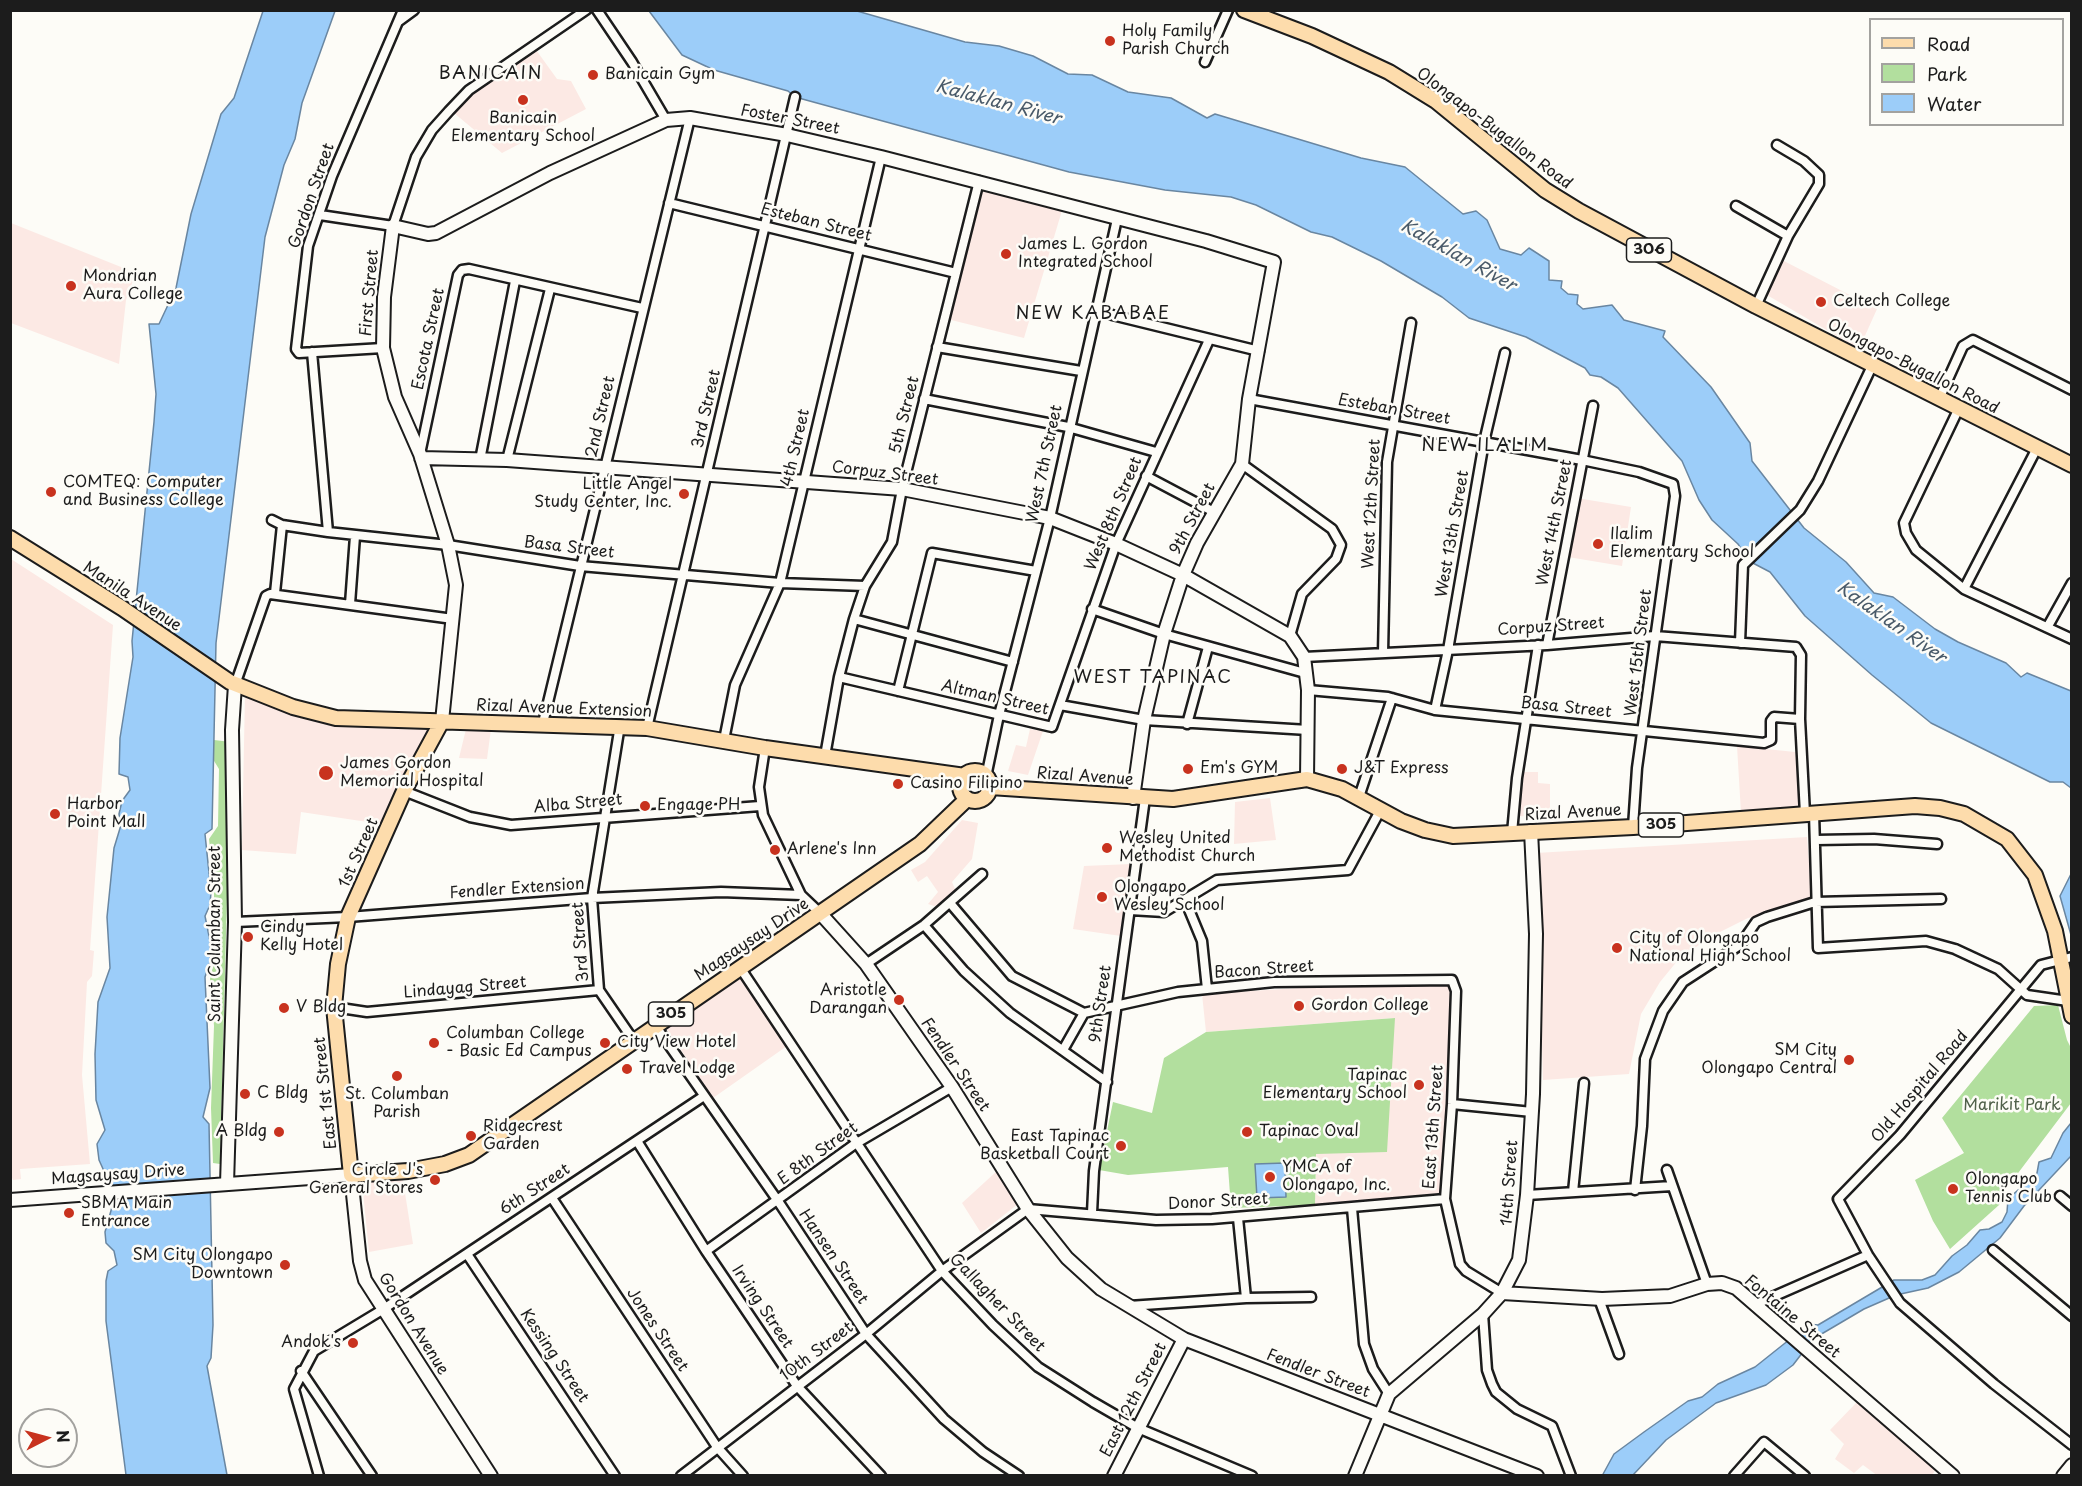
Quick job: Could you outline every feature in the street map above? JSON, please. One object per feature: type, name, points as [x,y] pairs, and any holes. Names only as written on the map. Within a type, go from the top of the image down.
[{"type":"main road","name":"Olongapo-Bugallon Road","points":[[1244,10],[1312,36],[1389,72],[1473,129],[1545,190],[1642,246],[1872,366],[2072,465]]},
{"type":"main road","name":"Manila Avenue","points":[[10,538],[122,608],[235,685]]},
{"type":"main road","name":"Rizal Avenue Extension","points":[[235,685],[293,707],[336,718],[620,725],[965,776]]},
{"type":"main road","name":"1st Street","points":[[334,1007],[338,964],[348,917],[404,791],[442,721]]},
{"type":"main road","name":"305","points":[[965,776],[978,772],[988,782],[987,796],[980,801],[967,799]]},
{"type":"main road","points":[[965,776],[961,788],[967,799]]},
{"type":"main road","name":"Rizal Avenue","points":[[988,782],[1139,798],[1173,799],[1307,779],[1359,797],[1425,830],[1453,836],[1633,827],[1915,806],[1964,814],[2007,839],[2035,875],[2065,959],[2068,1001],[2072,1016]]},
{"type":"main road","name":"Magsaysay Drive","points":[[351,1174],[408,1171],[445,1164],[469,1155],[920,844],[967,799]]},
{"type":"main road","name":"East 1st Street","points":[[334,1007],[351,1174]]},
{"type":"street","name":"Gordon Street","points":[[312,352],[299,353],[296,349],[306,257],[333,177],[403,10]]},
{"type":"street","points":[[399,22],[414,10]]},
{"type":"street","name":"First Street","points":[[442,721],[456,585],[448,545],[421,456],[395,397],[383,348],[384,297],[393,226],[416,157],[432,130],[470,90],[586,10]]},
{"type":"street","points":[[597,10],[632,62],[666,120]]},
{"type":"street","points":[[1205,62],[1228,10]]},
{"type":"street","name":"3rd Street","points":[[647,728],[795,97]]},
{"type":"street","name":"Foster Street","points":[[320,214],[428,234],[436,233],[550,173],[666,120],[690,118],[787,135],[979,181],[1269,260]]},
{"type":"street","name":"2nd Street","points":[[543,723],[690,118]]},
{"type":"street","points":[[1756,306],[1788,236],[1819,184],[1819,175],[1804,161],[1778,145]]},
{"type":"street","name":"4th Street","points":[[724,740],[735,685],[780,582],[881,157]]},
{"type":"street","name":"5th Street","points":[[825,756],[839,677],[854,619],[865,586],[892,542],[902,489],[979,181]]},
{"type":"street","name":"Esteban Street","points":[[669,203],[956,273]]},
{"type":"street","points":[[1736,207],[1788,236]]},
{"type":"street","name":"West 7th Street","points":[[988,782],[999,715],[1050,518],[1068,427],[1117,219]]},
{"type":"street","name":"9th Street","points":[[1092,1213],[1094,1171],[1130,910],[1144,720],[1164,634],[1183,575],[1214,512],[1242,464],[1249,399],[1275,269],[1274,262],[1269,260]]},
{"type":"street","name":"Escota Street","points":[[421,456],[458,274],[462,270],[469,269],[642,308]]},
{"type":"street","points":[[480,460],[515,281]]},
{"type":"street","points":[[507,460],[550,289]]},
{"type":"street","points":[[1096,311],[1259,351]]},
{"type":"street","name":"West 12th Street","points":[[1383,653],[1387,462],[1411,323]]},
{"type":"street","name":"West 8th Street","points":[[1060,705],[1116,544],[1209,340]]},
{"type":"street","points":[[1939,399],[1963,346],[1974,340],[2072,390]]},
{"type":"street","points":[[937,347],[1082,371]]},
{"type":"street","points":[[328,532],[312,352],[383,348]]},
{"type":"street","name":"West 13th Street","points":[[1435,710],[1448,650],[1484,442],[1505,353]]},
{"type":"street","points":[[1740,643],[1743,565],[1800,510],[1818,481],[1872,366]]},
{"type":"street","points":[[924,399],[1068,427],[1156,452]]},
{"type":"street","name":"Esteban Street","points":[[1249,399],[1582,460],[1639,472],[1673,484]]},
{"type":"street","name":"West 14th Street","points":[[1512,832],[1527,719],[1593,406]]},
{"type":"street","points":[[1959,408],[1904,523],[1906,533],[1916,550],[1964,590],[2048,626],[2072,639]]},
{"type":"street","points":[[1964,590],[2037,448]]},
{"type":"street","name":"Corpuz Street","points":[[421,456],[507,460],[604,469],[707,474],[902,489],[1050,518],[1116,544],[1183,575],[1290,636],[1304,657],[1542,645],[1655,636],[1796,647],[1799,650],[1800,719]]},
{"type":"street","points":[[1242,464],[1332,530],[1341,545],[1336,559],[1302,594],[1290,636]]},
{"type":"street","points":[[1146,476],[1214,512]]},
{"type":"street","name":"West 15th Street","points":[[1633,827],[1637,768],[1675,496],[1673,484]]},
{"type":"street","name":"Basa Street","points":[[272,520],[282,525],[328,532],[448,545],[580,566],[780,582],[865,586]]},
{"type":"street","points":[[275,593],[282,525]]},
{"type":"street","points":[[350,604],[355,536]]},
{"type":"street","points":[[898,691],[930,556],[934,552],[1036,571]]},
{"type":"street","points":[[2048,626],[2072,583]]},
{"type":"street","points":[[235,685],[266,596],[275,593],[453,619]]},
{"type":"street","points":[[1092,609],[1164,634],[1305,673]]},
{"type":"street","points":[[854,619],[1013,662]]},
{"type":"street","points":[[1187,724],[1208,647]]},
{"type":"street","points":[[1304,657],[1308,690],[1307,779]]},
{"type":"street","name":"Altman Street","points":[[839,677],[1051,728],[1060,705],[1144,720],[1308,730]]},
{"type":"street","name":"Saint Columban Street","points":[[227,1184],[235,922],[232,730],[235,685]]},
{"type":"street","name":"Basa Street","points":[[1308,690],[1392,698],[1435,710],[1764,743],[1771,740],[1771,721],[1774,717],[1800,719]]},
{"type":"street","points":[[1359,797],[1392,698]]},
{"type":"street","points":[[1800,719],[1810,813],[1816,840],[1815,902],[1818,948],[1926,940],[1955,949],[1998,969],[2027,995],[2068,1001]]},
{"type":"street","name":"3rd Street","points":[[620,725],[603,817],[592,898],[599,990],[634,1041]]},
{"type":"street","name":"Fendler Street","points":[[765,748],[759,787],[760,806],[801,895],[866,964],[951,1087],[1028,1209],[1056,1245],[1085,1276],[1126,1306],[1184,1339],[1537,1476]]},
{"type":"street","name":"Alba Street","points":[[404,791],[470,817],[500,824],[760,806]]},
{"type":"street","points":[[1130,910],[1164,912],[1217,880],[1348,870],[1381,809]]},
{"type":"street","name":"14th Street","points":[[1355,1476],[1389,1395],[1483,1314],[1502,1293],[1519,1260],[1527,1195],[1532,1112],[1536,934],[1531,831]]},
{"type":"street","points":[[1816,840],[1874,839],[1937,844]]},
{"type":"street","points":[[866,964],[924,925],[982,874]]},
{"type":"street","name":"Fendler Extension","points":[[235,922],[348,917],[592,898],[721,892],[801,895]]},
{"type":"street","points":[[1635,1190],[1642,1126],[1645,1059],[1649,1041],[1670,999],[1699,970],[1743,942],[1760,919],[1815,902],[1941,899]]},
{"type":"street","points":[[1185,900],[1202,941],[1207,989]]},
{"type":"street","points":[[950,903],[1012,976],[1084,1013],[1063,1050]]},
{"type":"street","points":[[924,925],[964,971],[1010,1013],[1107,1082]]},
{"type":"street","name":"Old Hospital Road","points":[[1868,1255],[1838,1199],[1900,1136],[2041,965],[2065,959]]},
{"type":"street","name":"Gallagher Street","points":[[741,969],[855,1144],[942,1271],[993,1325],[1038,1367],[1138,1428],[1252,1476]]},
{"type":"street","name":"Bacon Street","points":[[1084,1013],[1207,989],[1274,982],[1448,979]]},
{"type":"street","name":"East 13th Street","points":[[1448,979],[1454,982],[1456,991],[1452,1104],[1445,1198],[1460,1264],[1466,1271],[1502,1293]]},
{"type":"street","name":"Lindayag Street","points":[[334,1007],[367,1012],[599,990]]},
{"type":"street","name":"Hansen Street","points":[[655,1025],[778,1201],[866,1334],[944,1419],[983,1452],[1019,1476]]},
{"type":"street","points":[[1573,1192],[1584,1083]]},
{"type":"street","name":"E 8th Street","points":[[706,1251],[855,1144],[951,1087]]},
{"type":"street","name":"6th Street","points":[[301,1371],[314,1351],[382,1310],[704,1096]]},
{"type":"street","points":[[1452,1104],[1532,1112]]},
{"type":"street","name":"Irving Street","points":[[637,1141],[706,1251],[797,1386],[881,1476]]},
{"type":"street","points":[[1667,1170],[1707,1284]]},
{"type":"street","name":"305","points":[[227,1184],[351,1174]]},
{"type":"street","name":"Gordon Avenue","points":[[351,1174],[360,1261],[365,1280],[382,1310],[491,1476]]},
{"type":"street","name":"Magsaysay Drive","points":[[10,1200],[227,1184]]},
{"type":"street","points":[[1527,1195],[1672,1186]]},
{"type":"street","points":[[2060,1196],[2072,1206]]},
{"type":"street","name":"Jones Street","points":[[552,1198],[717,1447],[742,1476]]},
{"type":"street","name":"Donor Street","points":[[1028,1209],[1156,1220],[1238,1218],[1445,1198]]},
{"type":"street","points":[[1353,1208],[1364,1344],[1373,1369],[1389,1395]]},
{"type":"street","name":"10th Street","points":[[681,1476],[866,1334],[942,1271],[1028,1209]]},
{"type":"street","points":[[1238,1218],[1246,1298]]},
{"type":"street","points":[[1993,1250],[2072,1317]]},
{"type":"street","name":"Kessing Street","points":[[467,1254],[615,1476]]},
{"type":"street","points":[[1754,1305],[1868,1255],[1900,1303],[1994,1384],[2072,1445]]},
{"type":"street","name":"Fontaine Street","points":[[1502,1293],[1599,1299],[1670,1296],[1707,1284],[1722,1283],[1736,1288],[1953,1476]]},
{"type":"street","points":[[1126,1306],[1246,1298],[1311,1297]]},
{"type":"street","points":[[1599,1299],[1619,1354]]},
{"type":"street","points":[[1483,1314],[1487,1370],[1496,1392],[1517,1409],[1552,1426],[1571,1476]]},
{"type":"street","name":"East 12th Street","points":[[1114,1476],[1184,1339]]},
{"type":"street","points":[[319,1476],[295,1396],[294,1385],[301,1371],[372,1476]]},
{"type":"street","points":[[1734,1476],[1764,1442],[1805,1476]]},
{"type":"street","points":[[2063,1476],[2072,1465]]},
{"type":"shaded area","name":"Banicain Elementary School","points":[[534,47],[557,79],[571,81],[586,109],[502,153],[454,113],[474,91]]},
{"type":"shaded area","name":"James L. Gordon Integrated School","points":[[979,185],[1063,207],[1024,338],[947,319]]},
{"type":"shaded area","name":"Mondrian Aura College","points":[[11,223],[136,273],[126,300],[119,364],[11,323]]},
{"type":"shaded area","name":"Celtech College","points":[[1782,260],[1877,309],[1859,349],[1767,295]]},
{"type":"shaded area","name":"Ilalim Elementary School","points":[[1577,498],[1631,507],[1622,566],[1568,557]]},
{"type":"shaded area","name":"Harbor Point Mall","points":[[11,559],[113,625],[90,950],[94,951],[92,976],[87,982],[82,1075],[90,1164],[20,1169],[21,1179],[13,1180],[10,1173]]},
{"type":"shaded area","name":"James Gordon Memorial Hospital","points":[[245,692],[271,706],[317,719],[430,727],[381,824],[301,812],[296,854],[242,850]]},
{"type":"shaded area","points":[[466,729],[491,729],[487,759],[459,758]]},
{"type":"shaded area","points":[[1030,729],[1043,731],[1028,775],[1008,771],[1016,745],[1026,747]]},
{"type":"shaded area","points":[[1737,746],[1795,752],[1800,808],[1741,813]]},
{"type":"shaded area","points":[[1520,772],[1538,772],[1538,783],[1550,784],[1550,817],[1516,816]]},
{"type":"shaded area","points":[[1270,798],[1276,840],[1234,844],[1235,802]]},
{"type":"shaded area","points":[[962,820],[978,823],[972,859],[952,882],[955,889],[950,903],[934,906],[928,904],[938,892],[927,876],[918,882],[911,870],[925,862]]},
{"type":"shaded area","name":"City of Olongapo National High School","points":[[1807,837],[1812,902],[1748,918],[1710,937],[1678,960],[1660,982],[1641,1014],[1629,1074],[1543,1080],[1536,853]]},
{"type":"shaded area","name":"Olongapo Wesley School","points":[[1131,864],[1121,936],[1073,929],[1084,866]]},
{"type":"shaded area","points":[[741,978],[787,1046],[713,1098],[666,1028]]},
{"type":"shaded area","points":[[1397,982],[1451,985],[1444,1193],[1315,1205],[1316,1154],[1394,1018],[1206,1032],[1202,994]]},
{"type":"shaded area","points":[[997,1171],[1018,1204],[981,1233],[962,1203]]},
{"type":"shaded area","points":[[403,1180],[413,1244],[369,1252],[362,1182]]},
{"type":"shaded area","points":[[1857,1402],[1937,1468],[1932,1475],[1878,1476],[1863,1465],[1854,1473],[1835,1459],[1844,1444],[1830,1430]]},
{"type":"green space","points":[[214,740],[231,742],[220,1164],[213,1163],[211,1108],[214,1026],[210,978],[214,963],[210,924],[214,911],[214,888],[209,839],[218,826],[219,769],[211,756]]},
{"type":"green space","name":"Marikit Park","points":[[2058,1005],[2071,1048],[2071,1103],[2006,1189],[1999,1205],[1950,1249],[1933,1221],[1915,1180],[1964,1153],[1942,1118],[2034,1006]]},
{"type":"green space","name":"Tapinac Oval","points":[[1395,1018],[1387,1152],[1316,1154],[1315,1205],[1231,1208],[1228,1167],[1128,1175],[1099,1170],[1113,1102],[1152,1113],[1164,1058],[1206,1032]]},
{"type":"water","points":[[263,11],[335,11],[302,103],[295,139],[284,165],[265,237],[216,643],[212,829],[205,834],[211,892],[210,905],[205,916],[210,941],[210,962],[205,977],[210,1088],[203,1117],[209,1124],[213,1325],[211,1358],[207,1366],[227,1475],[126,1475],[106,1321],[106,1281],[108,1271],[117,1265],[114,1251],[106,1243],[105,1232],[112,1207],[108,1180],[99,1160],[97,1144],[105,1130],[96,1100],[95,1054],[98,1002],[110,968],[107,917],[114,848],[121,825],[119,814],[122,801],[130,790],[128,777],[119,774],[120,738],[133,657],[132,641],[156,394],[149,324],[159,324],[176,288],[191,214],[221,114],[234,98]]},
{"type":"water","name":"Kalaklan River","points":[[649,11],[857,11],[965,42],[999,46],[1033,56],[1068,74],[1092,75],[1128,92],[1171,98],[1207,118],[1215,114],[1361,158],[1405,167],[1463,214],[1476,211],[1487,220],[1500,249],[1521,255],[1529,248],[1549,261],[1549,280],[1562,281],[1561,288],[1568,294],[1578,295],[1577,304],[1583,309],[1612,305],[1624,320],[1665,331],[1663,337],[1711,387],[1750,443],[1752,461],[1804,528],[1846,562],[1874,593],[1893,597],[1935,629],[2006,663],[2021,677],[2027,673],[2071,691],[2071,788],[2063,782],[2050,782],[1931,723],[1872,675],[1805,616],[1770,572],[1749,561],[1738,544],[1712,520],[1699,500],[1682,461],[1618,388],[1601,377],[1590,375],[1585,368],[1526,337],[1469,318],[1442,297],[1381,261],[1332,237],[1311,232],[1256,205],[1231,197],[1165,190],[1069,172],[795,97],[788,91],[714,70],[682,55]]},
{"type":"water","points":[[2072,874],[2071,935],[2060,896]]},
{"type":"water","points":[[2071,1123],[2071,1156],[2024,1206],[2000,1238],[1959,1272],[1928,1288],[1896,1295],[1864,1309],[1813,1339],[1793,1365],[1766,1385],[1716,1403],[1666,1440],[1633,1475],[1602,1476],[1614,1454],[1688,1401],[1702,1397],[1718,1384],[1755,1367],[1809,1324],[1818,1325],[1894,1280],[1922,1280],[1935,1275],[1980,1230],[1989,1229],[2002,1222],[2007,1212],[2008,1199],[2037,1173],[2039,1162],[2051,1158],[2063,1133]]},
{"type":"water","name":"YMCA of Olongapo, Inc.","points":[[1285,1163],[1286,1197],[1257,1198],[1255,1164]]},
{"type":"place","name":"Holy Family Parish Church","points":[[1110,41]]},
{"type":"place","name":"Banicain Gym","points":[[593,75]]},
{"type":"place","name":"Banicain Elementary School","points":[[523,100]]},
{"type":"place","name":"James L. Gordon Integrated School","points":[[1006,254]]},
{"type":"place","name":"Mondrian Aura College","points":[[71,286]]},
{"type":"place","name":"Celtech College","points":[[1821,302]]},
{"type":"place","name":"COMTEQ: Computer and Business College","points":[[51,492]]},
{"type":"place","name":"Little Angel Study Center, Inc.","points":[[684,494]]},
{"type":"place","name":"Ilalim Elementary School","points":[[1598,544]]},
{"type":"place","name":"Em's GYM","points":[[1188,769]]},
{"type":"place","name":"J&T Express","points":[[1342,769]]},
{"type":"place","name":"James Gordon Memorial Hospital","points":[[326,773]]},
{"type":"place","name":"Casino Filipino","points":[[898,784]]},
{"type":"place","name":"Engage PH","points":[[645,806]]},
{"type":"place","name":"Harbor Point Mall","points":[[55,814]]},
{"type":"place","name":"Wesley United Methodist Church","points":[[1107,848]]},
{"type":"place","name":"Arlene's Inn","points":[[775,850]]},
{"type":"place","name":"Olongapo Wesley School","points":[[1102,897]]},
{"type":"place","name":"Cindy Kelly Hotel","points":[[248,937]]},
{"type":"place","name":"City of Olongapo National High School","points":[[1617,948]]},
{"type":"place","name":"Aristotle Darangan","points":[[899,1000]]},
{"type":"place","name":"Gordon College","points":[[1299,1006]]},
{"type":"place","name":"V Bldg","points":[[284,1008]]},
{"type":"place","name":"Columban College - Basic Ed Campus","points":[[434,1043]]},
{"type":"place","name":"City View Hotel","points":[[605,1043]]},
{"type":"place","name":"SM City Olongapo Central","points":[[1849,1060]]},
{"type":"place","name":"Travel Lodge","points":[[627,1069]]},
{"type":"place","name":"St. Columban Parish","points":[[397,1076]]},
{"type":"place","name":"Tapinac Elementary School","points":[[1419,1085]]},
{"type":"place","name":"C Bldg","points":[[245,1094]]},
{"type":"place","name":"A Bldg","points":[[279,1132]]},
{"type":"place","name":"Tapinac Oval","points":[[1247,1132]]},
{"type":"place","name":"Ridgecrest Garden","points":[[471,1136]]},
{"type":"place","name":"East Tapinac Basketball Court","points":[[1121,1146]]},
{"type":"place","name":"YMCA of Olongapo, Inc.","points":[[1270,1177]]},
{"type":"place","name":"Circle J's General Stores","points":[[435,1180]]},
{"type":"place","name":"Olongapo Tennis Club","points":[[1953,1189]]},
{"type":"place","name":"SBMA Main Entrance","points":[[69,1213]]},
{"type":"place","name":"SM City Olongapo Downtown","points":[[285,1265]]},
{"type":"place","name":"Andok's","points":[[353,1343]]},
{"type":"district","name":"BANICAIN","points":[[491,74]]},
{"type":"district","name":"NEW KABABAE","points":[[1093,314]]},
{"type":"district","name":"NEW ILALIM","points":[[1485,446]]},
{"type":"district","name":"WEST TAPINAC","points":[[1153,678]]}]
